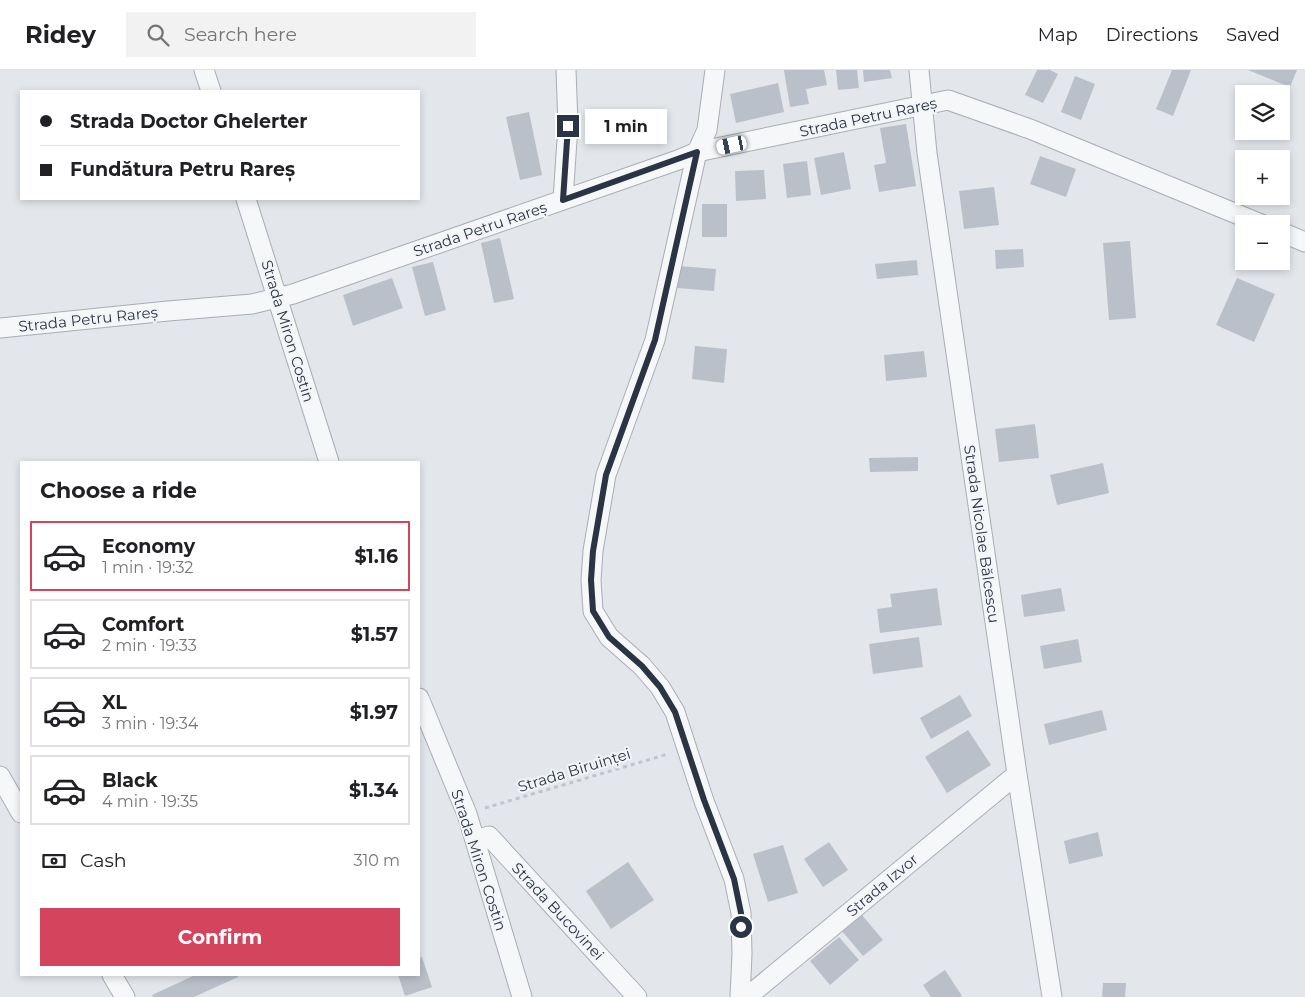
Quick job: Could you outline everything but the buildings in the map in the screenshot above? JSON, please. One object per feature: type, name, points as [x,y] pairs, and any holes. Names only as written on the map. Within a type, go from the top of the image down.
[{"type":"street","points":[[204,70],[211,90]]},
{"type":"street","points":[[563,200],[568,126],[566,70]]},
{"type":"street","points":[[715,70],[707,130],[697,152],[655,340],[606,475],[593,551],[591,580],[593,611],[609,637],[642,666],[660,687],[675,712],[688,748],[704,800],[734,879],[741,913],[740,997]]},
{"type":"street","name":"Strada Nicolae Bălcescu","points":[[919,70],[927,153],[1017,774],[1052,997]]},
{"type":"street","name":"Strada Petru Rareș","points":[[0,328],[252,304],[276,299],[697,152],[948,100],[1030,129],[1239,215]]},
{"type":"street","name":"Strada Miron Costin","points":[[246,200],[329,461]]},
{"type":"street","points":[[1290,236],[1305,242]]},
{"type":"street","name":"Strada Miron Costin","points":[[420,700],[476,840],[522,997]]},
{"type":"street","name":"Strada Izvor","points":[[747,997],[1017,774]]},
{"type":"street","points":[[0,776],[20,811]]},
{"type":"street","name":"Strada Bucovinei","points":[[476,840],[489,836],[637,997]]},
{"type":"street","points":[[113,976],[125,997]]},
{"type":"path","name":"Strada Biruinței","points":[[467,814],[688,748]]},
{"type":"route","points":[[568,126],[563,200],[697,152],[655,340],[606,475],[593,551],[591,580],[593,611],[609,637],[642,666],[660,687],[675,712],[704,800],[734,879],[741,913],[741,927]]}]
